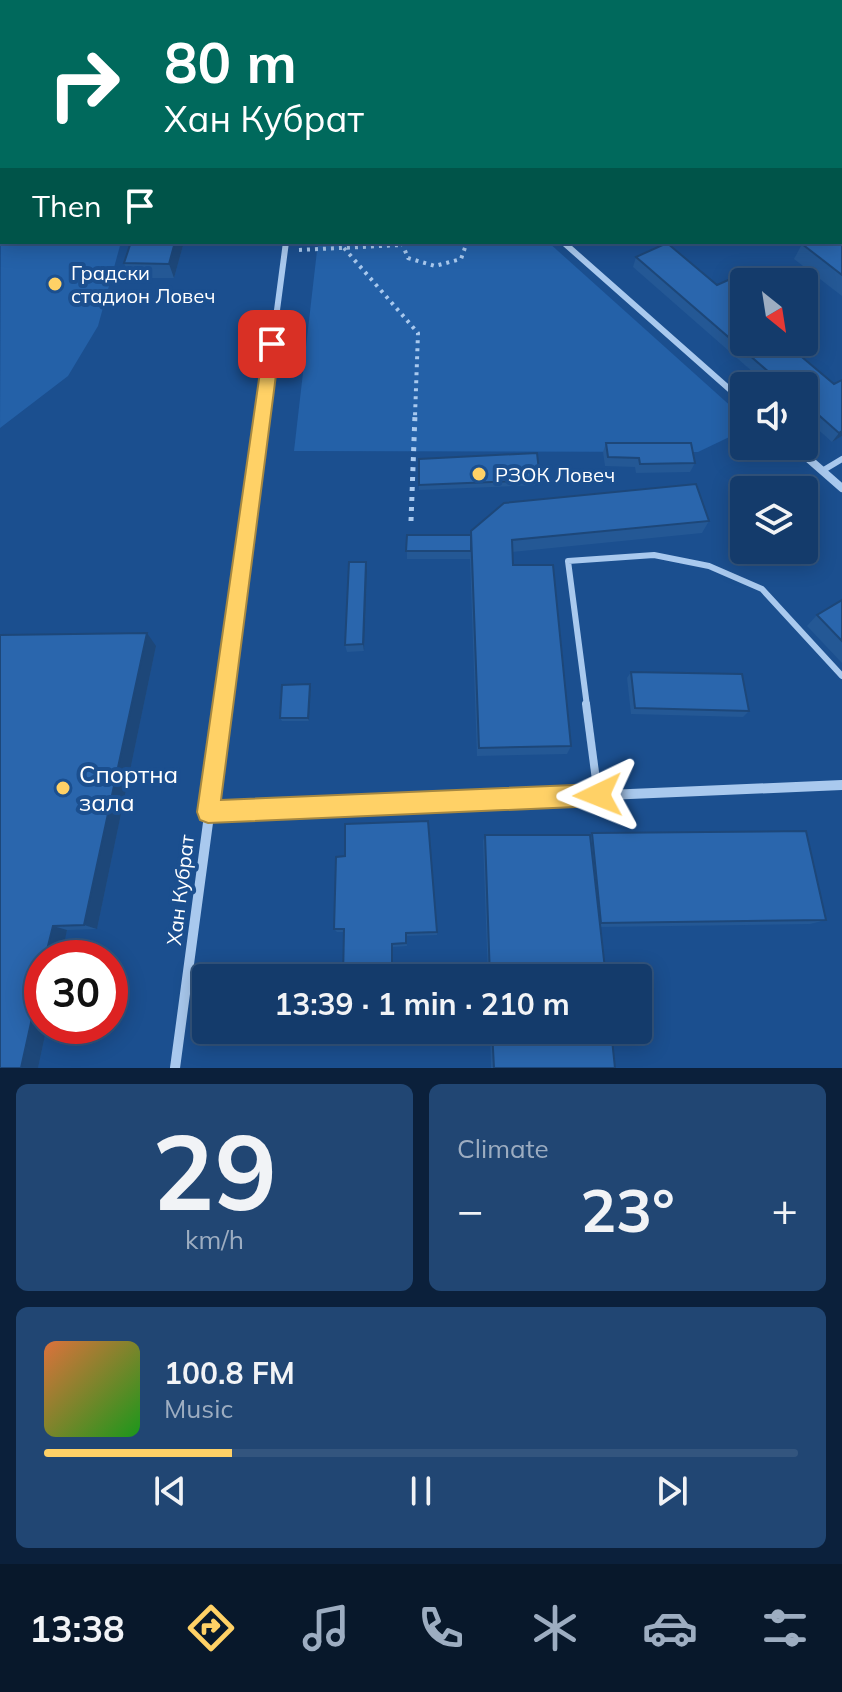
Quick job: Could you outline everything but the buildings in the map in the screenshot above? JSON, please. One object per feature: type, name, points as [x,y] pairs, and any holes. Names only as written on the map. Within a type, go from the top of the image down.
[{"type":"street","points":[[565,244],[730,390]]},
{"type":"street","name":"Хан Кубрат","points":[[175,1068],[285,246]]},
{"type":"street","points":[[810,460],[842,488]]},
{"type":"street","points":[[208,812],[842,785]]},
{"type":"lane","points":[[822,471],[842,459]]},
{"type":"lane","points":[[598,795],[568,561],[654,555],[709,566],[762,589],[842,676]]},
{"type":"path","points":[[285,246],[344,248],[402,244],[408,258],[416,264],[437,267],[464,256],[467,244]]},
{"type":"path","points":[[344,248],[418,333],[411,521]]},
{"type":"shaded area","name":"Градски стадион Ловеч","points":[[1,244],[120,244],[98,326],[68,376],[0,428]]},
{"type":"shaded area","points":[[318,244],[550,244],[730,405],[730,437],[698,452],[294,451]]},
{"type":"place","name":"Градски стадион Ловеч","points":[[55,284]]},
{"type":"place","name":"РЗОК Ловеч","points":[[479,474]]},
{"type":"place","name":"Спортна зала","points":[[63,788]]},
{"type":"route","points":[[272,344],[208,812],[598,795]]}]
